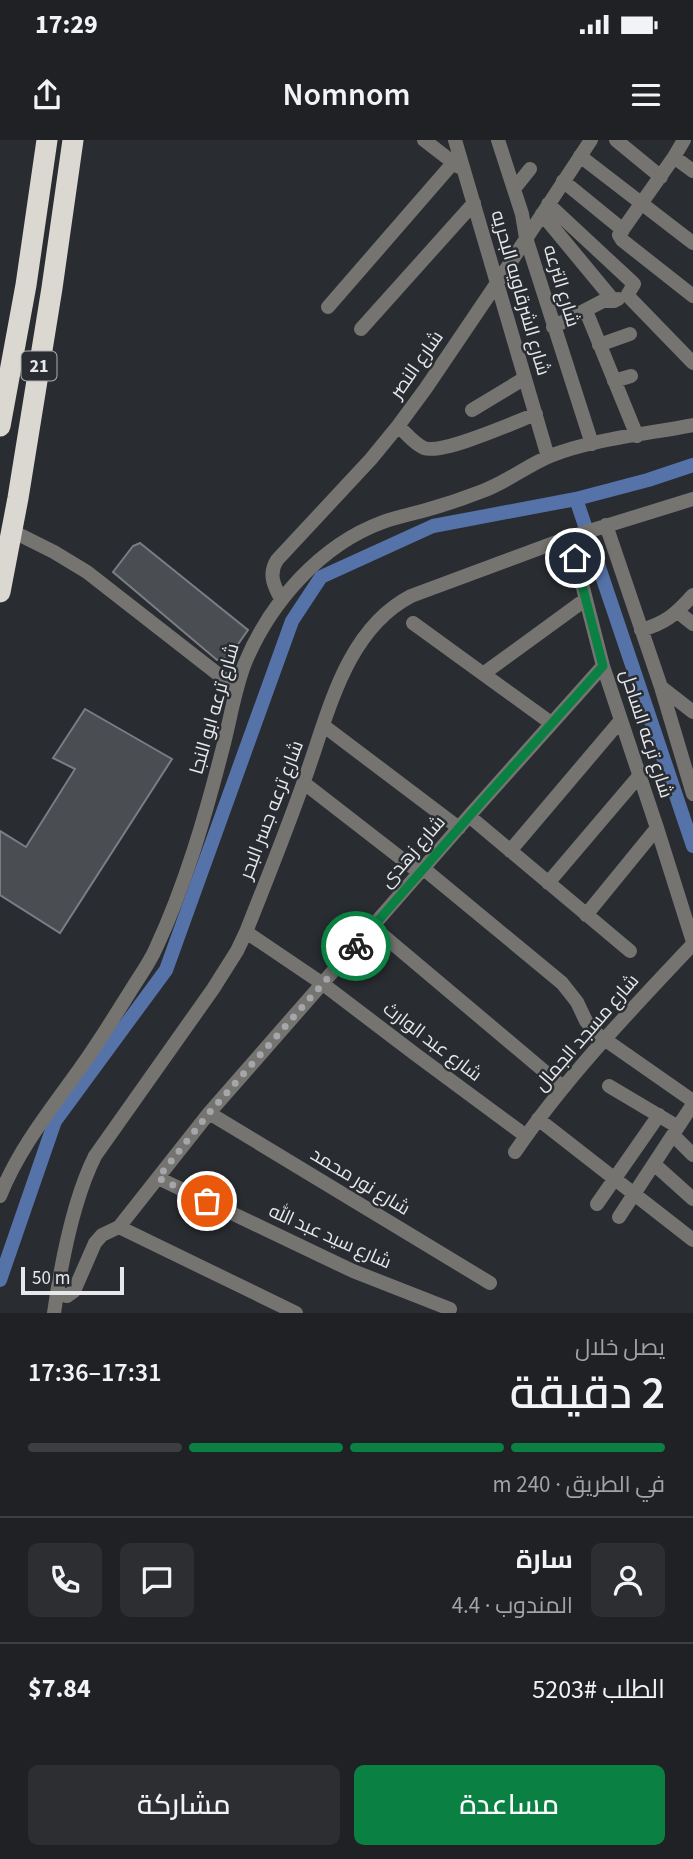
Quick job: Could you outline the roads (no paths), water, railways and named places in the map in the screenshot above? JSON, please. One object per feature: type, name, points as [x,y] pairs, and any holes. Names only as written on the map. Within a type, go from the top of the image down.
[{"type":"highway","name":"21","points":[[0,426],[26,285],[47,140]]},
{"type":"highway","name":"21","points":[[0,592],[52,288],[73,140]]},
{"type":"street","points":[[328,307],[459,167],[424,140]]},
{"type":"street","name":"شارع الشرقاويه البحريه","points":[[455,140],[459,167],[474,203],[548,457]]},
{"type":"street","name":"شارع الترعه","points":[[498,140],[522,214],[526,239],[553,327],[592,444]]},
{"type":"street","name":"شارع النصر","points":[[281,600],[273,584],[272,575],[277,560],[398,426],[591,140]]},
{"type":"street","points":[[616,140],[661,177]]},
{"type":"street","points":[[684,140],[620,233],[620,238],[693,296]]},
{"type":"street","points":[[580,156],[693,243]]},
{"type":"street","points":[[674,157],[693,171]]},
{"type":"street","points":[[514,190],[530,169]]},
{"type":"street","points":[[564,181],[623,230]]},
{"type":"street","points":[[361,330],[474,203]]},
{"type":"street","points":[[545,209],[606,257],[633,283],[628,294],[614,301],[607,300],[553,327]]},
{"type":"street","points":[[545,209],[614,301]]},
{"type":"street","points":[[592,274],[606,257]]},
{"type":"street","points":[[628,294],[693,363]]},
{"type":"street","points":[[586,312],[636,436]]},
{"type":"street","points":[[599,345],[630,334]]},
{"type":"street","points":[[614,381],[631,376]]},
{"type":"street","points":[[471,410],[525,378]]},
{"type":"street","points":[[398,426],[419,445],[428,449],[470,441],[536,414]]},
{"type":"street","name":"شارع ترعه ابو النجا","points":[[0,1196],[28,1140],[83,1065],[155,951],[204,816],[244,666],[260,630],[281,600],[337,546],[383,522],[482,492],[548,457],[592,444],[693,425]]},
{"type":"street","name":"شارع ترعه جسر البحر","points":[[54,1313],[84,1178],[95,1156],[237,951],[304,783],[344,671],[353,654],[380,618],[394,605],[411,596],[570,537],[693,499]]},
{"type":"street","name":"شارع ترعه الساحل","points":[[606,525],[692,787]]},
{"type":"street","points":[[12,531],[87,572],[237,689]]},
{"type":"street","name":"شارع ترعه الساحل","points":[[570,537],[603,666],[693,943]]},
{"type":"street","points":[[641,630],[658,625],[678,612],[693,595]]},
{"type":"street","points":[[483,674],[586,599]]},
{"type":"street","points":[[678,612],[693,624]]},
{"type":"street","points":[[413,623],[551,723]]},
{"type":"street","name":"شارع زهدى","points":[[57,1293],[67,1296],[74,1291],[95,1243],[102,1235],[119,1227],[209,1113],[603,666]]},
{"type":"street","points":[[661,687],[693,712]]},
{"type":"street","points":[[510,851],[621,720]]},
{"type":"street","points":[[324,726],[459,828]]},
{"type":"street","points":[[548,883],[639,776]]},
{"type":"street","points":[[304,783],[422,871],[562,983],[577,1002],[591,1028],[693,1103],[619,1217]]},
{"type":"street","points":[[469,816],[630,951]]},
{"type":"street","points":[[586,915],[657,828]]},
{"type":"street","points":[[373,927],[563,1087]]},
{"type":"street","name":"شارع عبد الوارث","points":[[246,932],[323,984],[526,1136]]},
{"type":"street","name":"شارع مسجد الجمال","points":[[515,1152],[563,1087],[693,943]]},
{"type":"street","points":[[609,1086],[659,1115],[693,1155]]},
{"type":"street","name":"شارع نور محمد","points":[[209,1113],[491,1283]]},
{"type":"street","points":[[597,1204],[659,1115]]},
{"type":"street","points":[[538,1119],[693,1240]]},
{"type":"street","points":[[654,1164],[693,1199]]},
{"type":"street","name":"شارع سيد عبد الله","points":[[158,1178],[353,1271],[450,1309]]},
{"type":"street","points":[[119,1227],[296,1313]]},
{"type":"waterway","points":[[0,1280],[55,1121],[166,970],[292,621],[321,577],[433,526],[576,499],[693,465]]},
{"type":"waterway","points":[[576,499],[693,846]]}]
